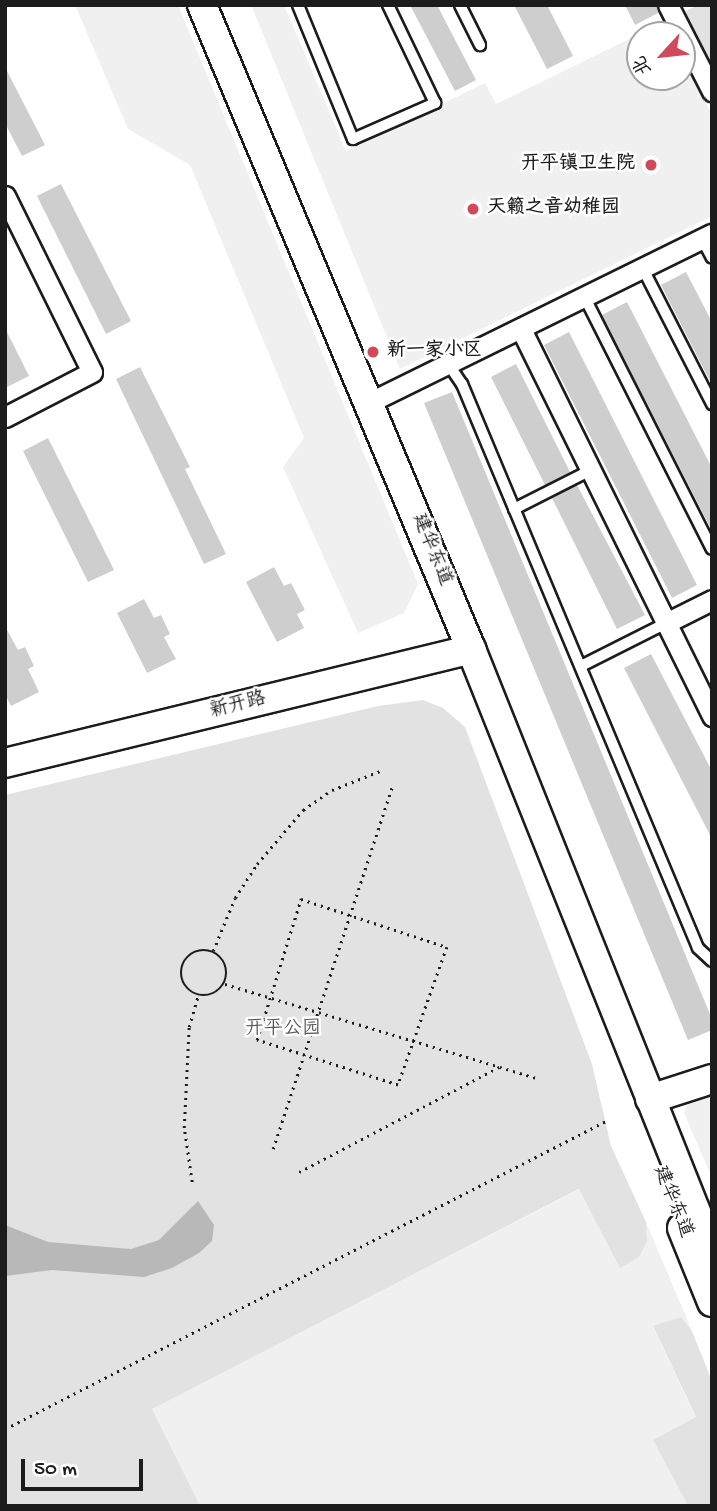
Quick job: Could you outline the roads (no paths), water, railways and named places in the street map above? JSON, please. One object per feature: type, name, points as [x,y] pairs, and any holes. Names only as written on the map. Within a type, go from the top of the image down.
[{"type":"main road","name":"建华东道","points":[[202,5],[370,401],[712,1252]]},
{"type":"main road","name":"新开路","points":[[5,763],[471,649]]},
{"type":"main road","points":[[650,1099],[712,1079]]},
{"type":"main road","name":"建华东道","points":[[650,1099],[649,1144],[712,1302]]},
{"type":"street","points":[[668,5],[712,91]]},
{"type":"street","points":[[5,196],[92,373],[5,417]]},
{"type":"street","points":[[370,401],[449,365],[707,237]]},
{"type":"street","points":[[521,329],[712,716]]},
{"type":"street","points":[[666,623],[712,600]]},
{"type":"lane","points":[[298,5],[353,139],[435,103],[388,5]]},
{"type":"lane","points":[[460,5],[480,45]]},
{"type":"lane","points":[[707,237],[712,258]]},
{"type":"lane","points":[[643,269],[712,404]]},
{"type":"lane","points":[[585,298],[712,549]]},
{"type":"lane","points":[[449,365],[462,384],[698,948],[712,961]]},
{"type":"lane","points":[[514,509],[591,470]]},
{"type":"lane","points":[[581,666],[666,623]]},
{"type":"place","name":"开平镇卫生院","points":[[651,165]]},
{"type":"place","name":"天籁之音幼稚园","points":[[473,209]]},
{"type":"place","name":"新一家小区","points":[[373,352]]},
{"type":"park label","name":"开平公园","points":[[283,1030]]}]
